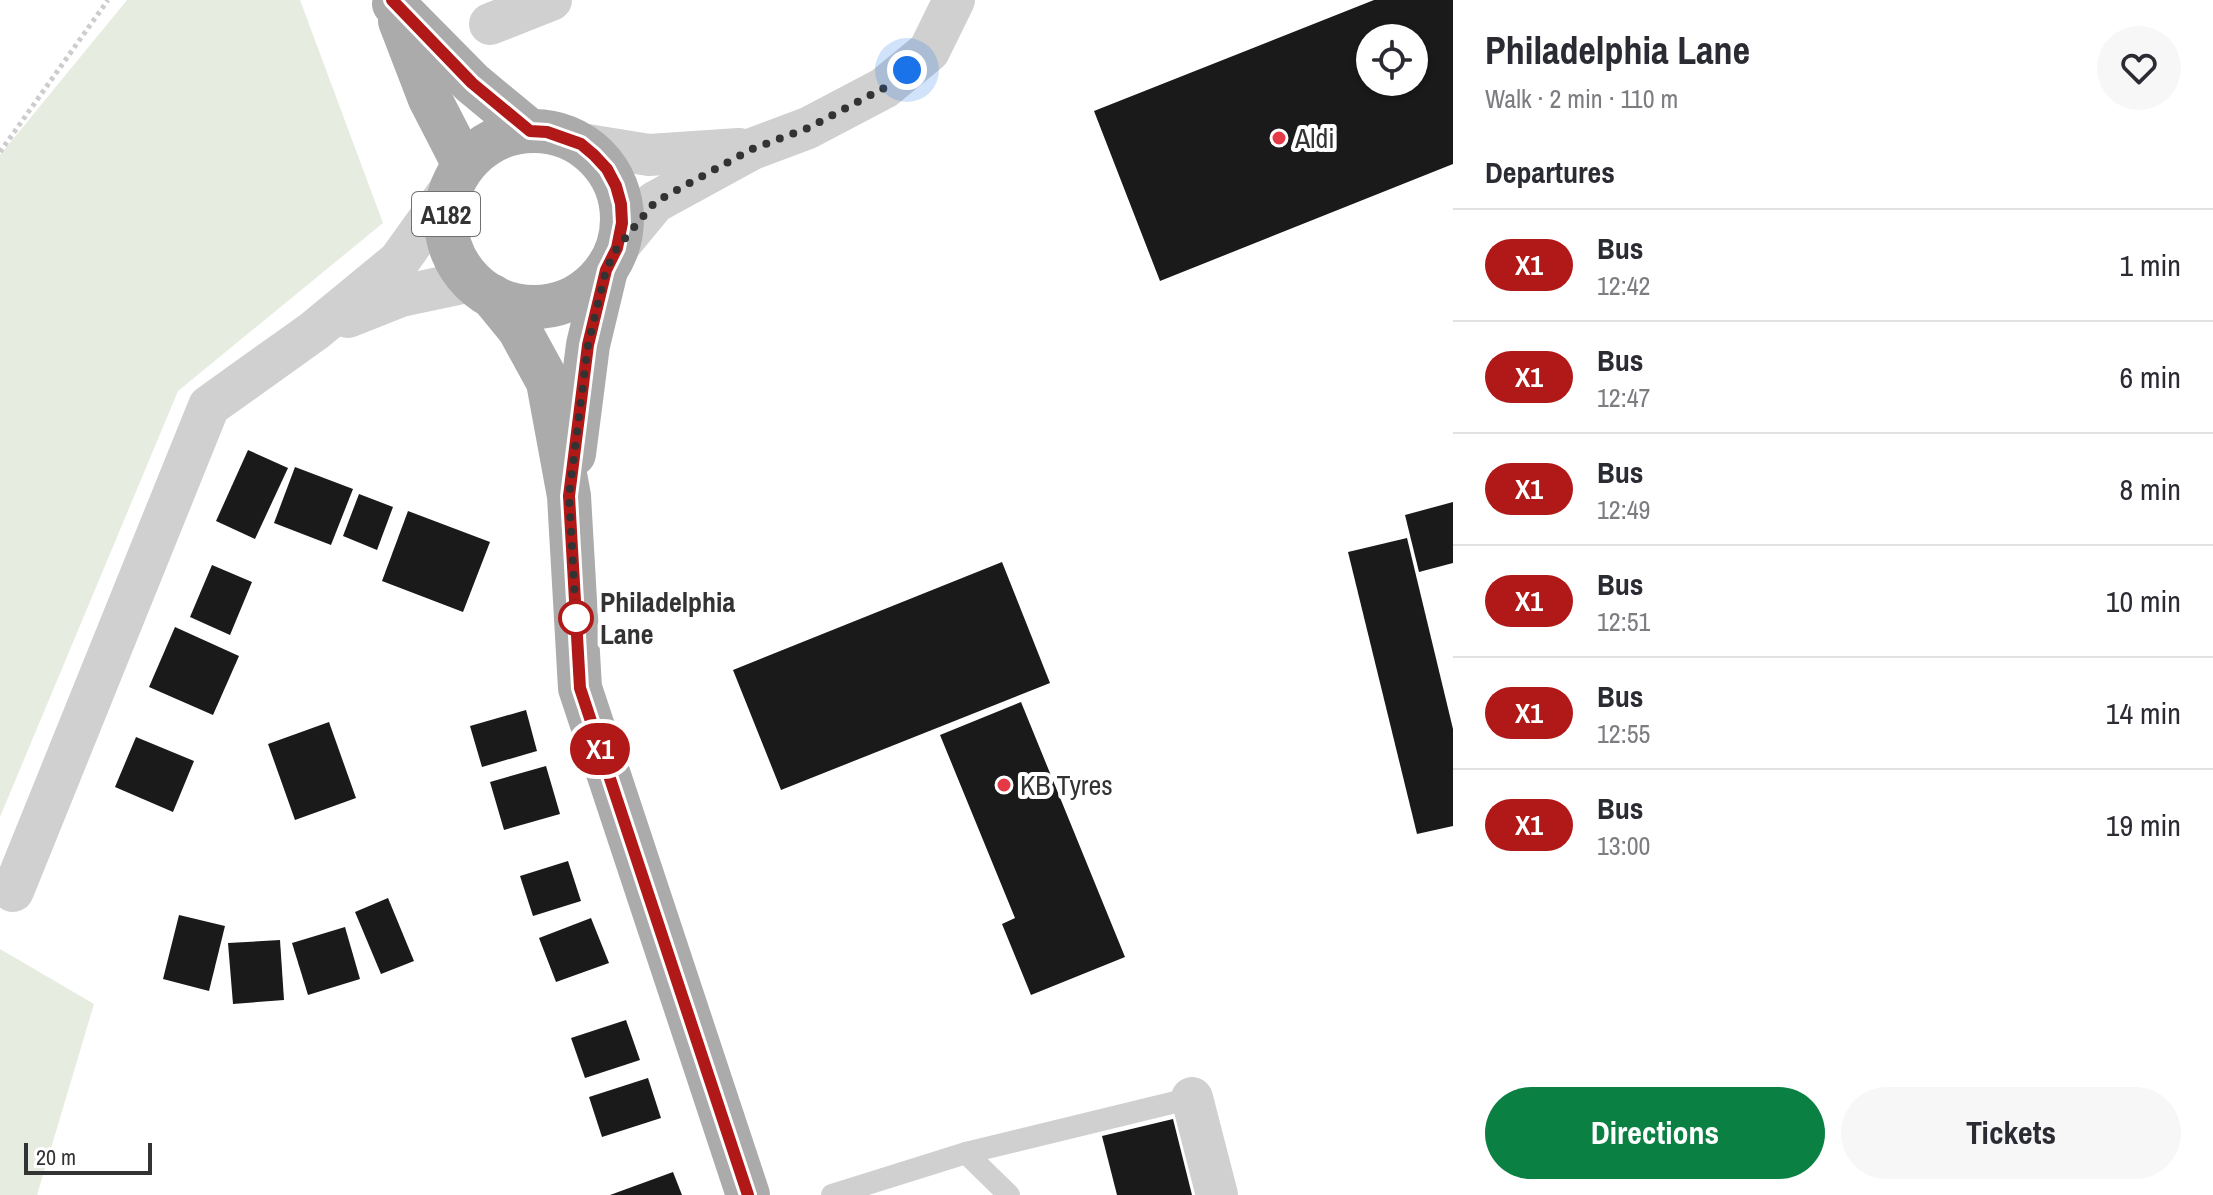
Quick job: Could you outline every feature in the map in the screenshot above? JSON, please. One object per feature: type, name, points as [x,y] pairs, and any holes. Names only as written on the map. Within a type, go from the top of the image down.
[{"type":"main road","name":"A182","points":[[393,2],[472,83],[530,131]]},
{"type":"main road","name":"A182","points":[[393,2],[458,176]]},
{"type":"main road","name":"A182","points":[[569,496],[588,345],[622,223],[621,204],[607,169],[581,144],[556,134],[530,131],[505,136],[483,148],[458,176],[446,212],[448,237],[456,260],[519,329],[548,382],[569,496],[580,688],[748,1195]]},
{"type":"main road","points":[[482,289],[516,305],[541,307],[566,301],[588,288],[612,259]]},
{"type":"street","points":[[490,24],[551,0]]},
{"type":"street","points":[[612,259],[655,202],[752,149],[808,128],[884,88],[929,51],[954,0]]},
{"type":"street","points":[[581,144],[649,155],[752,149]]},
{"type":"street","points":[[13,891],[209,406],[314,331],[399,261],[458,176]]},
{"type":"street","points":[[314,331],[401,296],[482,289]]},
{"type":"street","points":[[1192,1098],[1217,1195]]},
{"type":"lane","points":[[832,1195],[966,1153],[1192,1098]]},
{"type":"lane","points":[[966,1153],[1009,1195]]},
{"type":"path","points":[[0,152],[108,0]]},
{"type":"shaded area","points":[[127,0],[300,0],[383,223],[178,391],[0,817],[0,155]]},
{"type":"shaded area","points":[[0,949],[94,1004],[37,1195],[0,1195]]},
{"type":"building","name":"Aldi","points":[[1374,0],[1453,0],[1453,164],[1160,281],[1094,111]]},
{"type":"building","points":[[248,450],[288,468],[255,539],[216,521]]},
{"type":"building","points":[[295,467],[353,489],[331,545],[274,523]]},
{"type":"building","points":[[359,494],[393,507],[377,550],[343,536]]},
{"type":"building","points":[[1453,502],[1453,563],[1419,572],[1405,515]]},
{"type":"building","points":[[408,511],[490,542],[463,612],[382,581]]},
{"type":"building","points":[[1407,538],[1453,729],[1453,826],[1417,834],[1348,552]]},
{"type":"building","points":[[1002,562],[1050,683],[781,790],[733,670]]},
{"type":"building","points":[[212,565],[252,582],[230,635],[190,617]]},
{"type":"building","points":[[175,627],[239,656],[213,715],[149,687]]},
{"type":"building","points":[[1021,702],[1125,957],[1031,995],[1002,924],[1015,918],[940,735]]},
{"type":"building","points":[[526,710],[537,751],[482,767],[470,726]]},
{"type":"building","points":[[329,722],[356,798],[295,820],[268,744]]},
{"type":"building","points":[[136,737],[194,761],[173,812],[115,787]]},
{"type":"building","points":[[546,766],[560,814],[504,830],[490,782]]},
{"type":"building","points":[[568,861],[581,901],[533,916],[520,876]]},
{"type":"building","points":[[388,898],[414,961],[381,974],[355,912]]},
{"type":"building","points":[[179,915],[225,926],[209,991],[163,979]]},
{"type":"building","points":[[591,918],[609,963],[556,982],[539,938]]},
{"type":"building","points":[[345,927],[360,979],[308,995],[292,943]]},
{"type":"building","points":[[280,940],[284,1000],[233,1004],[228,943]]},
{"type":"building","points":[[626,1020],[640,1060],[585,1078],[571,1038]]},
{"type":"building","points":[[648,1078],[661,1118],[602,1137],[589,1097]]},
{"type":"building","points":[[1173,1119],[1192,1195],[1117,1195],[1102,1136]]},
{"type":"building","points":[[673,1172],[682,1195],[610,1195]]},
{"type":"bus line","name":"X1","points":[[392,0],[472,83],[530,131],[565,136],[581,144],[607,169],[616,186],[622,223],[617,248],[606,270],[588,345],[569,496],[580,688],[748,1195]]},
{"type":"place","name":"Aldi","points":[[1279,138]]},
{"type":"place","name":"Philadelphia Lane","points":[[576,618]]},
{"type":"place","name":"KB Tyres","points":[[1004,785]]},
{"type":"route","points":[[576,618],[569,496],[588,345],[606,270],[617,248],[655,202],[752,149],[808,128],[884,88],[907,70]]}]
